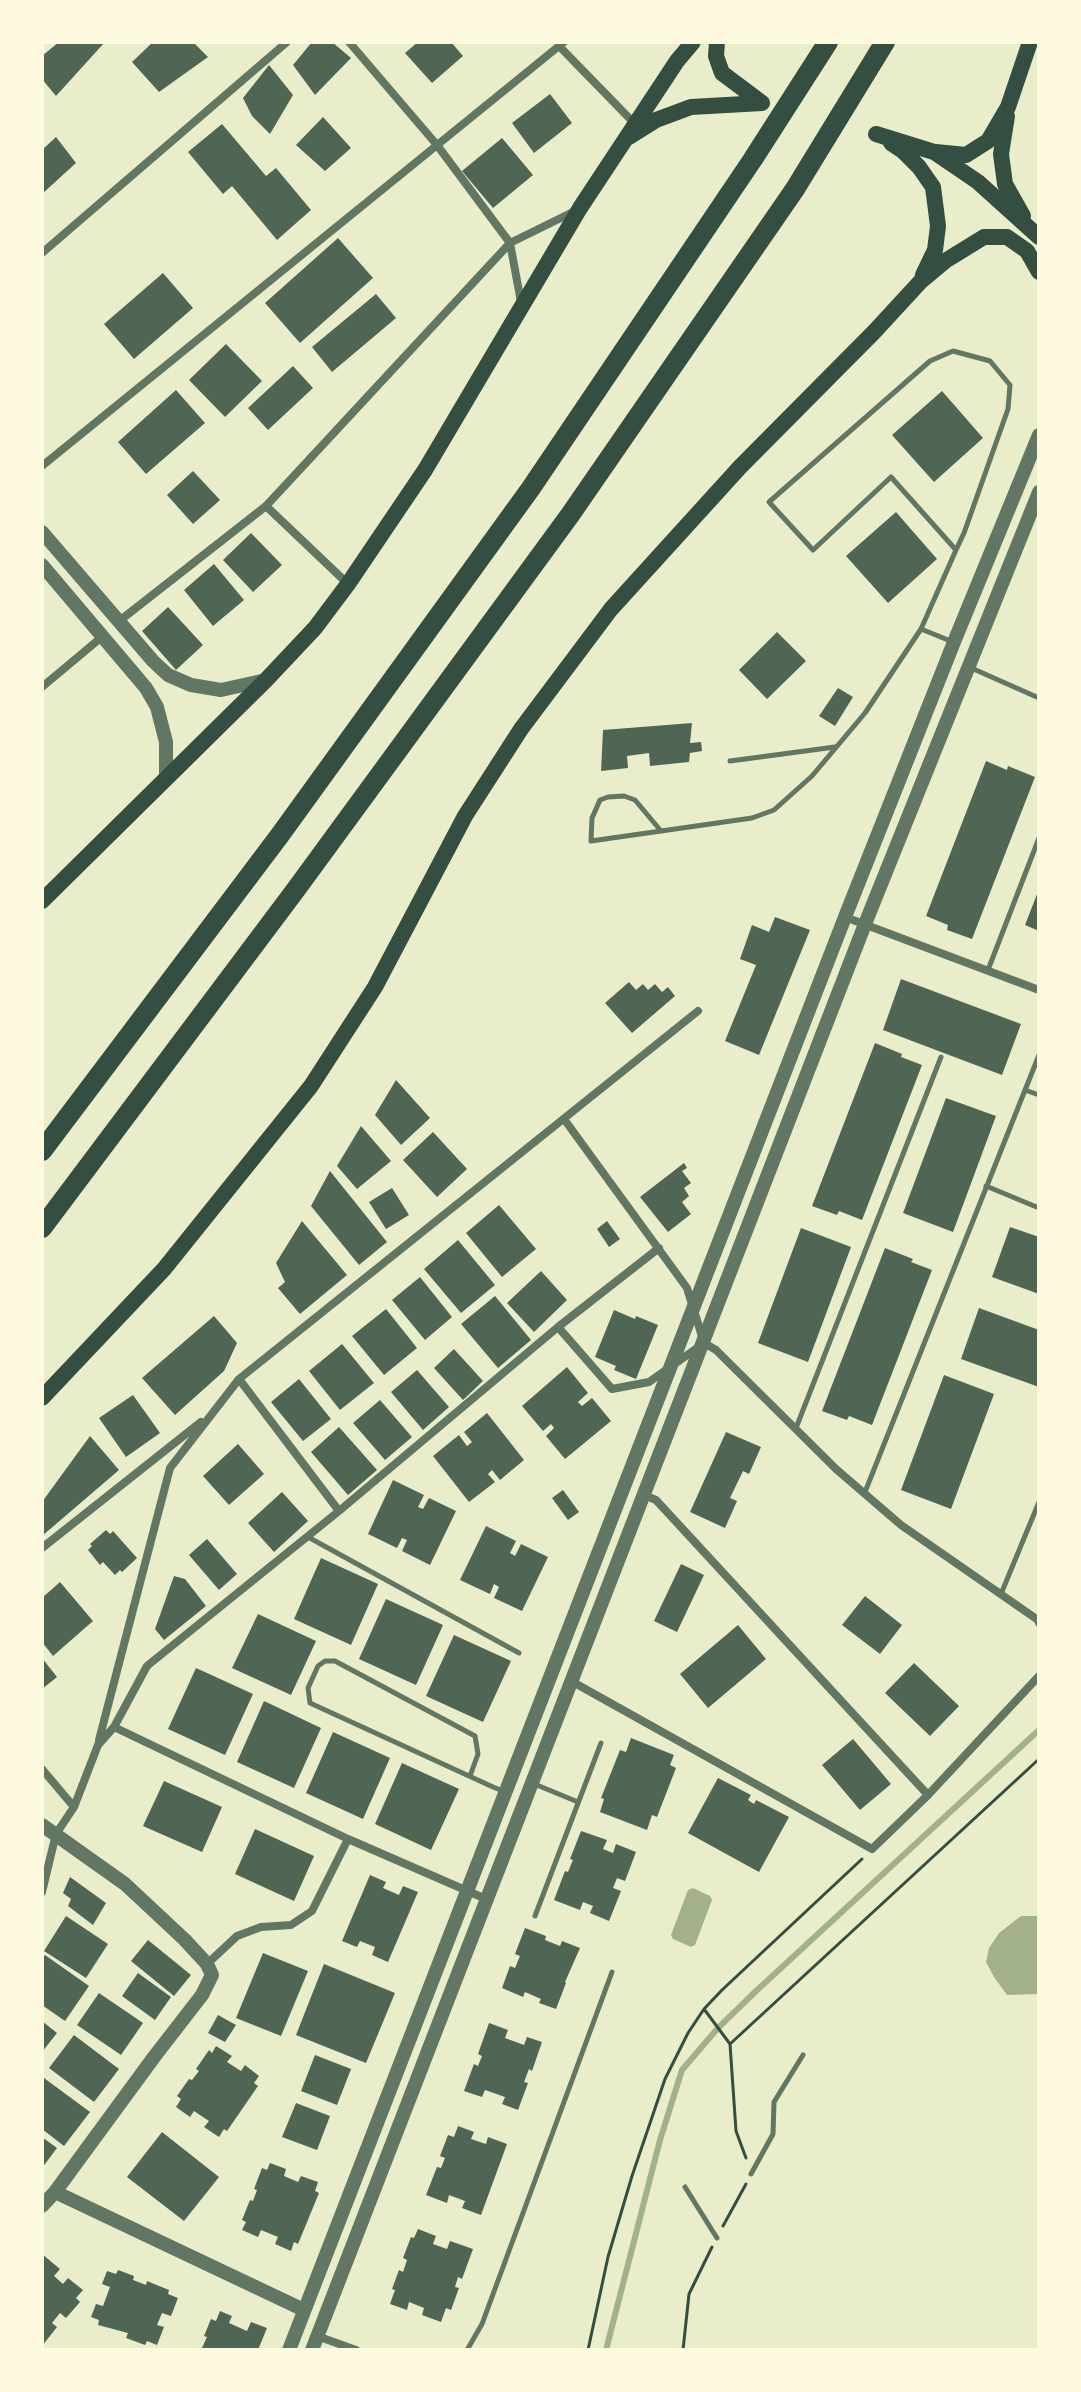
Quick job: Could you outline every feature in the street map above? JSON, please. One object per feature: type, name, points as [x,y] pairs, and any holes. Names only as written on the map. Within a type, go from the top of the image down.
[{"type":"highway","points":[[42,1151],[280,835],[531,488],[828,42]]},
{"type":"highway","points":[[42,1228],[297,888],[570,515],[795,189],[885,42]]},
{"type":"main road","points":[[42,901],[315,628],[425,470],[580,208],[677,61],[693,42]]},
{"type":"main road","points":[[625,140],[656,120],[691,107],[762,103],[722,73],[716,56],[717,42]]},
{"type":"main road","points":[[1030,42],[1008,107],[1001,154],[1005,184],[1035,234]]},
{"type":"main road","points":[[921,281],[935,250],[938,226],[933,187],[927,175],[903,151],[876,134],[934,152],[966,155],[988,141],[1008,107]]},
{"type":"main road","points":[[934,152],[978,182],[1035,234]]},
{"type":"main road","points":[[42,1398],[164,1269],[311,1086],[375,987],[465,816],[521,729],[611,609],[740,467],[921,281],[945,261],[984,237],[1007,237],[1027,251],[1039,272]]},
{"type":"street","points":[[42,253],[287,42]]},
{"type":"street","points":[[349,42],[437,145],[510,243],[522,307]]},
{"type":"street","points":[[42,466],[561,44],[635,124]]},
{"type":"street","points":[[118,622],[266,506],[510,243],[580,208]]},
{"type":"street","points":[[289,2350],[845,917],[1039,435]]},
{"type":"street","points":[[356,2350],[315,2343],[865,924],[1039,492]]},
{"type":"street","points":[[266,506],[348,584]]},
{"type":"street","points":[[42,532],[118,622],[168,675],[191,685],[221,690],[266,680]]},
{"type":"street","points":[[42,565],[139,678],[157,707],[166,742],[166,778]]},
{"type":"street","points":[[42,687],[103,636]]},
{"type":"street","points":[[845,917],[1039,990]]},
{"type":"street","points":[[42,1892],[56,1834],[74,1807],[98,1745],[170,1468],[239,1379],[698,1011]]},
{"type":"street","points":[[564,1119],[687,1288],[704,1343],[716,1350],[796,1429],[901,1525],[1039,1621]]},
{"type":"street","points":[[98,1745],[114,1727],[147,1666],[339,1511],[558,1327],[659,1248]]},
{"type":"street","points":[[558,1327],[612,1389],[649,1382],[704,1343]]},
{"type":"street","points":[[239,1379],[339,1511]]},
{"type":"street","points":[[42,1548],[213,1413]]},
{"type":"street","points":[[644,1495],[656,1500],[928,1795]]},
{"type":"street","points":[[571,1681],[872,1849],[928,1795],[1039,1676]]},
{"type":"street","points":[[114,1727],[348,1839],[486,1899]]},
{"type":"street","points":[[42,1769],[74,1807]]},
{"type":"street","points":[[42,1825],[125,1884],[207,1964],[212,1975],[202,1995],[42,2206]]},
{"type":"street","points":[[207,1964],[237,1936],[261,1927],[291,1925],[312,1911],[348,1839]]},
{"type":"street","points":[[55,2192],[304,2310]]},
{"type":"lane","points":[[661,831],[635,800],[624,796],[608,797],[600,800],[592,818],[591,841],[661,831],[752,818],[774,810],[812,776],[865,713],[921,629],[956,550],[1008,409],[1010,385],[990,361],[953,351],[930,361],[769,502],[813,550],[891,477],[956,550]]},
{"type":"lane","points":[[921,629],[954,642]]},
{"type":"lane","points":[[968,667],[1039,698]]},
{"type":"lane","points":[[730,761],[836,746]]},
{"type":"lane","points":[[988,971],[1039,838]]},
{"type":"lane","points":[[864,1493],[1039,1055]]},
{"type":"lane","points":[[796,1429],[941,1057]]},
{"type":"lane","points":[[1025,1090],[1039,1095]]},
{"type":"lane","points":[[986,1186],[1039,1208]]},
{"type":"lane","points":[[1001,1594],[1039,1502]]},
{"type":"lane","points":[[307,1537],[519,1653]]},
{"type":"lane","points":[[470,1776],[478,1754],[475,1736],[335,1661],[325,1661],[318,1666],[308,1688],[310,1703],[505,1792]]},
{"type":"lane","points":[[535,1916],[601,1743]]},
{"type":"lane","points":[[531,1783],[579,1802]]},
{"type":"lane","points":[[467,2350],[482,2324],[612,1972]]},
{"type":"lane","points":[[751,2174],[773,2134],[774,2102],[803,2055]]},
{"type":"lane","points":[[685,2187],[717,2238]]},
{"type":"path","points":[[730,2044],[1039,1759]]},
{"type":"path","points":[[588,2350],[608,2257],[632,2176],[665,2079],[688,2033],[704,2009],[872,1849]]},
{"type":"path","points":[[683,2350],[689,2294],[751,2174],[736,2131],[730,2044],[704,2009]]},
{"type":"shaded area","points":[[693,1888],[712,1900],[695,1945],[691,1947],[673,1939],[671,1935],[688,1890]]},
{"type":"shaded area","points":[[1021,1916],[1039,1916],[1039,1994],[1007,1995],[986,1962],[989,1948],[999,1933]]},
{"type":"building","points":[[59,42],[105,42],[56,96],[42,79],[42,56]]},
{"type":"building","points":[[153,42],[193,42],[208,57],[159,92],[132,62]]},
{"type":"building","points":[[312,42],[332,42],[351,58],[315,95],[293,65]]},
{"type":"building","points":[[418,42],[451,42],[463,56],[432,83],[405,53]]},
{"type":"building","points":[[269,65],[293,95],[270,134],[252,116],[243,98]]},
{"type":"building","points":[[550,94],[572,123],[534,153],[512,123]]},
{"type":"building","points":[[323,117],[351,148],[325,171],[296,145]]},
{"type":"building","points":[[222,124],[266,176],[276,168],[311,210],[277,240],[232,186],[223,194],[188,152]]},
{"type":"building","points":[[56,137],[76,163],[42,194],[42,150]]},
{"type":"building","points":[[502,138],[533,175],[493,208],[462,171]]},
{"type":"building","points":[[338,238],[373,278],[300,343],[265,303]]},
{"type":"building","points":[[163,273],[193,308],[134,359],[104,324]]},
{"type":"building","points":[[376,294],[396,318],[332,372],[312,347]]},
{"type":"building","points":[[226,344],[262,381],[225,417],[189,380]]},
{"type":"building","points":[[293,366],[313,388],[268,430],[248,408]]},
{"type":"building","points":[[176,390],[205,423],[146,474],[118,442]]},
{"type":"building","points":[[942,391],[983,438],[934,482],[892,435]]},
{"type":"building","points":[[193,471],[220,500],[193,524],[167,495]]},
{"type":"building","points":[[896,512],[937,559],[888,603],[846,556]]},
{"type":"building","points":[[251,533],[282,565],[253,592],[223,560]]},
{"type":"building","points":[[214,564],[244,600],[213,626],[184,590]]},
{"type":"building","points":[[168,607],[203,645],[176,670],[142,631]]},
{"type":"building","points":[[777,632],[806,661],[767,699],[739,670]]},
{"type":"building","points":[[838,688],[853,697],[835,726],[819,716]]},
{"type":"building","points":[[692,723],[690,743],[701,742],[702,751],[690,753],[689,762],[650,766],[649,753],[627,756],[628,768],[601,771],[603,730]]},
{"type":"building","points":[[986,761],[1035,777],[972,939],[947,930],[948,925],[926,916]]},
{"type":"building","points":[[1039,889],[1039,931],[1025,925]]},
{"type":"building","points":[[775,917],[810,930],[759,1055],[725,1041],[756,965],[740,959],[752,925],[769,932]]},
{"type":"building","points":[[901,979],[1021,1024],[1002,1075],[883,1030]]},
{"type":"building","points":[[629,982],[636,990],[643,984],[648,990],[655,984],[662,992],[668,987],[675,996],[632,1033],[605,1003]]},
{"type":"building","points":[[875,1043],[922,1065],[862,1220],[839,1211],[837,1215],[812,1206]]},
{"type":"building","points":[[396,1080],[430,1118],[401,1145],[375,1115]]},
{"type":"building","points":[[946,1098],[996,1116],[953,1232],[903,1213]]},
{"type":"building","points":[[361,1126],[391,1161],[357,1189],[337,1166]]},
{"type":"building","points":[[433,1132],[467,1169],[437,1197],[403,1160]]},
{"type":"building","points":[[684,1163],[687,1168],[682,1171],[691,1183],[684,1188],[689,1196],[682,1202],[691,1214],[668,1232],[640,1197]]},
{"type":"building","points":[[330,1171],[387,1242],[359,1265],[311,1206]]},
{"type":"building","points":[[392,1188],[409,1215],[386,1229],[369,1202]]},
{"type":"building","points":[[499,1205],[536,1249],[502,1277],[466,1233]]},
{"type":"building","points":[[302,1221],[347,1275],[300,1314],[278,1288],[285,1282],[276,1263]]},
{"type":"building","points":[[607,1221],[620,1239],[609,1247],[597,1229]]},
{"type":"building","points":[[1010,1227],[1039,1237],[1039,1294],[992,1277]]},
{"type":"building","points":[[801,1228],[851,1247],[808,1362],[758,1343]]},
{"type":"building","points":[[458,1240],[495,1285],[461,1313],[424,1269]]},
{"type":"building","points":[[885,1248],[932,1270],[872,1425],[849,1416],[847,1420],[822,1411]]},
{"type":"building","points":[[541,1271],[567,1300],[534,1332],[507,1303]]},
{"type":"building","points":[[420,1277],[452,1317],[425,1340],[392,1300]]},
{"type":"building","points":[[495,1296],[531,1340],[498,1368],[461,1324]]},
{"type":"building","points":[[979,1308],[1039,1330],[1039,1387],[961,1359]]},
{"type":"building","points":[[386,1309],[417,1348],[384,1375],[352,1336]]},
{"type":"building","points":[[614,1310],[658,1325],[636,1379],[614,1370],[616,1366],[595,1357]]},
{"type":"building","points":[[214,1316],[237,1343],[224,1371],[175,1415],[142,1378]]},
{"type":"building","points":[[342,1344],[374,1383],[340,1410],[309,1371]]},
{"type":"building","points":[[454,1349],[483,1381],[463,1400],[434,1368]]},
{"type":"building","points":[[567,1367],[588,1393],[578,1402],[582,1406],[592,1398],[611,1421],[565,1459],[546,1436],[554,1428],[551,1424],[543,1431],[522,1406]]},
{"type":"building","points":[[417,1370],[449,1407],[423,1430],[391,1392]]},
{"type":"building","points":[[944,1375],[994,1394],[951,1509],[901,1490]]},
{"type":"building","points":[[299,1379],[331,1419],[303,1441],[271,1402]]},
{"type":"building","points":[[133,1395],[160,1433],[126,1457],[99,1418]]},
{"type":"building","points":[[380,1400],[412,1437],[385,1460],[353,1423]]},
{"type":"building","points":[[487,1413],[524,1460],[500,1480],[492,1470],[488,1474],[495,1482],[469,1502],[433,1456],[459,1435],[467,1446],[472,1442],[464,1432]]},
{"type":"building","points":[[339,1427],[377,1470],[348,1495],[311,1452]]},
{"type":"building","points":[[726,1432],[761,1447],[749,1474],[743,1471],[730,1498],[737,1501],[725,1528],[690,1512]]},
{"type":"building","points":[[90,1436],[119,1470],[42,1536],[42,1502]]},
{"type":"building","points":[[238,1444],[264,1474],[229,1505],[203,1476]]},
{"type":"building","points":[[393,1480],[424,1495],[418,1507],[423,1509],[429,1498],[456,1511],[430,1565],[402,1551],[407,1540],[402,1538],[397,1548],[368,1534]]},
{"type":"building","points":[[563,1490],[579,1512],[568,1520],[552,1498]]},
{"type":"building","points":[[282,1492],[308,1521],[274,1552],[248,1523]]},
{"type":"building","points":[[486,1526],[516,1541],[510,1553],[515,1556],[521,1544],[548,1557],[522,1611],[494,1598],[499,1587],[494,1584],[490,1594],[460,1580]]},
{"type":"building","points":[[106,1530],[110,1534],[113,1531],[137,1558],[115,1575],[103,1562],[100,1565],[88,1550],[92,1546],[90,1544]]},
{"type":"building","points":[[207,1539],[237,1574],[219,1590],[189,1555]]},
{"type":"building","points":[[321,1558],[378,1584],[351,1645],[294,1619]]},
{"type":"building","points":[[681,1564],[704,1575],[677,1632],[654,1621]]},
{"type":"building","points":[[174,1576],[185,1579],[206,1606],[164,1640],[155,1629]]},
{"type":"building","points":[[60,1582],[93,1621],[53,1656],[42,1642],[42,1598]]},
{"type":"building","points":[[865,1596],[902,1625],[880,1654],[842,1625]]},
{"type":"building","points":[[386,1599],[443,1625],[416,1685],[359,1659]]},
{"type":"building","points":[[258,1614],[316,1641],[291,1695],[232,1668]]},
{"type":"building","points":[[738,1625],[766,1659],[708,1708],[680,1674]]},
{"type":"building","points":[[454,1635],[511,1661],[483,1722],[426,1696]]},
{"type":"building","points":[[42,1658],[57,1677],[42,1689]]},
{"type":"building","points":[[914,1663],[959,1706],[930,1736],[885,1693]]},
{"type":"building","points":[[196,1668],[253,1694],[225,1755],[168,1729]]},
{"type":"building","points":[[264,1701],[321,1728],[294,1788],[237,1762]]},
{"type":"building","points":[[333,1732],[390,1758],[363,1819],[306,1793]]},
{"type":"building","points":[[631,1738],[674,1755],[670,1765],[676,1768],[657,1817],[652,1815],[647,1830],[600,1812],[604,1799],[601,1798],[620,1750],[626,1752]]},
{"type":"building","points":[[853,1739],[891,1784],[860,1810],[822,1765]]},
{"type":"building","points":[[402,1763],[459,1789],[431,1850],[375,1824]]},
{"type":"building","points":[[718,1778],[751,1795],[748,1800],[754,1804],[756,1800],[789,1817],[759,1872],[688,1833]]},
{"type":"building","points":[[164,1781],[222,1807],[202,1852],[143,1826]]},
{"type":"building","points":[[255,1829],[314,1856],[294,1901],[235,1874]]},
{"type":"building","points":[[581,1831],[607,1840],[603,1849],[613,1853],[616,1844],[636,1852],[625,1881],[617,1878],[613,1888],[621,1891],[609,1921],[590,1913],[593,1906],[583,1902],[580,1910],[554,1900],[565,1871],[568,1872],[573,1860],[570,1859]]},
{"type":"building","points":[[370,1875],[386,1882],[383,1888],[399,1895],[403,1886],[418,1892],[388,1962],[372,1955],[375,1947],[360,1941],[357,1947],[342,1941]]},
{"type":"building","points":[[70,1877],[106,1903],[93,1925],[68,1906],[71,1899],[63,1893]]},
{"type":"building","points":[[66,1916],[108,1944],[86,1978],[44,1951]]},
{"type":"building","points":[[525,1928],[546,1936],[545,1940],[560,1946],[562,1941],[580,1948],[556,2009],[539,2003],[541,1999],[525,1992],[523,1997],[502,1988],[510,1966],[515,1968],[520,1956],[515,1954]]},
{"type":"building","points":[[148,1940],[191,1975],[174,1996],[131,1961]]},
{"type":"building","points":[[263,1953],[308,1971],[281,2036],[236,2018]]},
{"type":"building","points":[[45,1955],[89,1986],[65,2021],[42,2005],[42,1959]]},
{"type":"building","points":[[324,1964],[395,1993],[366,2063],[296,2035]]},
{"type":"building","points":[[138,1973],[171,1997],[155,2020],[122,1996]]},
{"type":"building","points":[[99,1993],[143,2023],[121,2055],[77,2025]]},
{"type":"building","points":[[218,2015],[236,2025],[225,2042],[208,2033]]},
{"type":"building","points":[[42,2021],[57,2033],[42,2052]]},
{"type":"building","points":[[489,2023],[508,2030],[505,2038],[524,2045],[527,2037],[542,2042],[532,2071],[529,2069],[524,2082],[528,2083],[518,2110],[502,2104],[505,2097],[485,2090],[482,2097],[464,2091],[474,2064],[478,2066],[482,2056],[478,2054]]},
{"type":"building","points":[[74,2035],[119,2069],[94,2102],[49,2068]]},
{"type":"building","points":[[216,2046],[232,2056],[227,2062],[241,2071],[245,2065],[259,2076],[254,2083],[258,2086],[227,2131],[224,2129],[219,2137],[204,2127],[209,2121],[194,2111],[190,2117],[176,2107],[181,2099],[177,2096],[199,2071],[196,2069],[209,2050],[212,2053]]},
{"type":"building","points":[[315,2055],[351,2069],[337,2105],[301,2091]]},
{"type":"building","points":[[44,2078],[90,2112],[64,2146],[42,2129]]},
{"type":"building","points":[[296,2103],[330,2116],[317,2150],[282,2137]]},
{"type":"building","points":[[458,2126],[474,2132],[471,2139],[486,2144],[488,2137],[507,2144],[481,2215],[462,2208],[465,2201],[449,2195],[447,2203],[426,2195],[437,2167],[441,2168],[445,2158],[440,2156],[448,2135],[454,2137]]},
{"type":"building","points":[[162,2132],[219,2177],[184,2221],[127,2177]]},
{"type":"building","points":[[42,2137],[57,2148],[42,2168]]},
{"type":"building","points":[[270,2163],[286,2169],[284,2176],[298,2182],[301,2176],[318,2182],[315,2191],[319,2193],[298,2244],[294,2242],[291,2251],[275,2244],[278,2237],[261,2230],[258,2237],[242,2230],[246,2222],[242,2220],[250,2200],[253,2201],[262,2168],[267,2170]]},
{"type":"building","points":[[418,2229],[436,2236],[433,2244],[447,2249],[450,2241],[473,2249],[462,2279],[458,2277],[455,2287],[459,2288],[451,2310],[446,2308],[441,2322],[422,2315],[424,2308],[409,2302],[407,2310],[390,2304],[399,2270],[403,2272],[407,2260],[403,2258],[411,2237],[414,2238]]},
{"type":"building","points":[[42,2254],[60,2269],[54,2276],[63,2284],[68,2278],[83,2290],[76,2298],[80,2302],[66,2318],[60,2313],[52,2323],[57,2327],[42,2346]]},
{"type":"building","points":[[118,2270],[134,2276],[133,2280],[146,2285],[147,2281],[169,2290],[168,2294],[178,2298],[171,2316],[162,2313],[157,2325],[164,2327],[157,2345],[147,2341],[145,2345],[126,2338],[128,2333],[98,2325],[99,2320],[91,2317],[96,2304],[103,2306],[110,2287],[102,2284],[107,2271],[116,2274]]},
{"type":"building","points":[[220,2311],[232,2316],[229,2323],[247,2331],[251,2322],[267,2328],[258,2350],[201,2350],[211,2319],[216,2321]]},
{"type":"waterway","points":[[606,2350],[660,2140],[682,2070],[718,2028],[755,1992],[1039,1730]]}]
